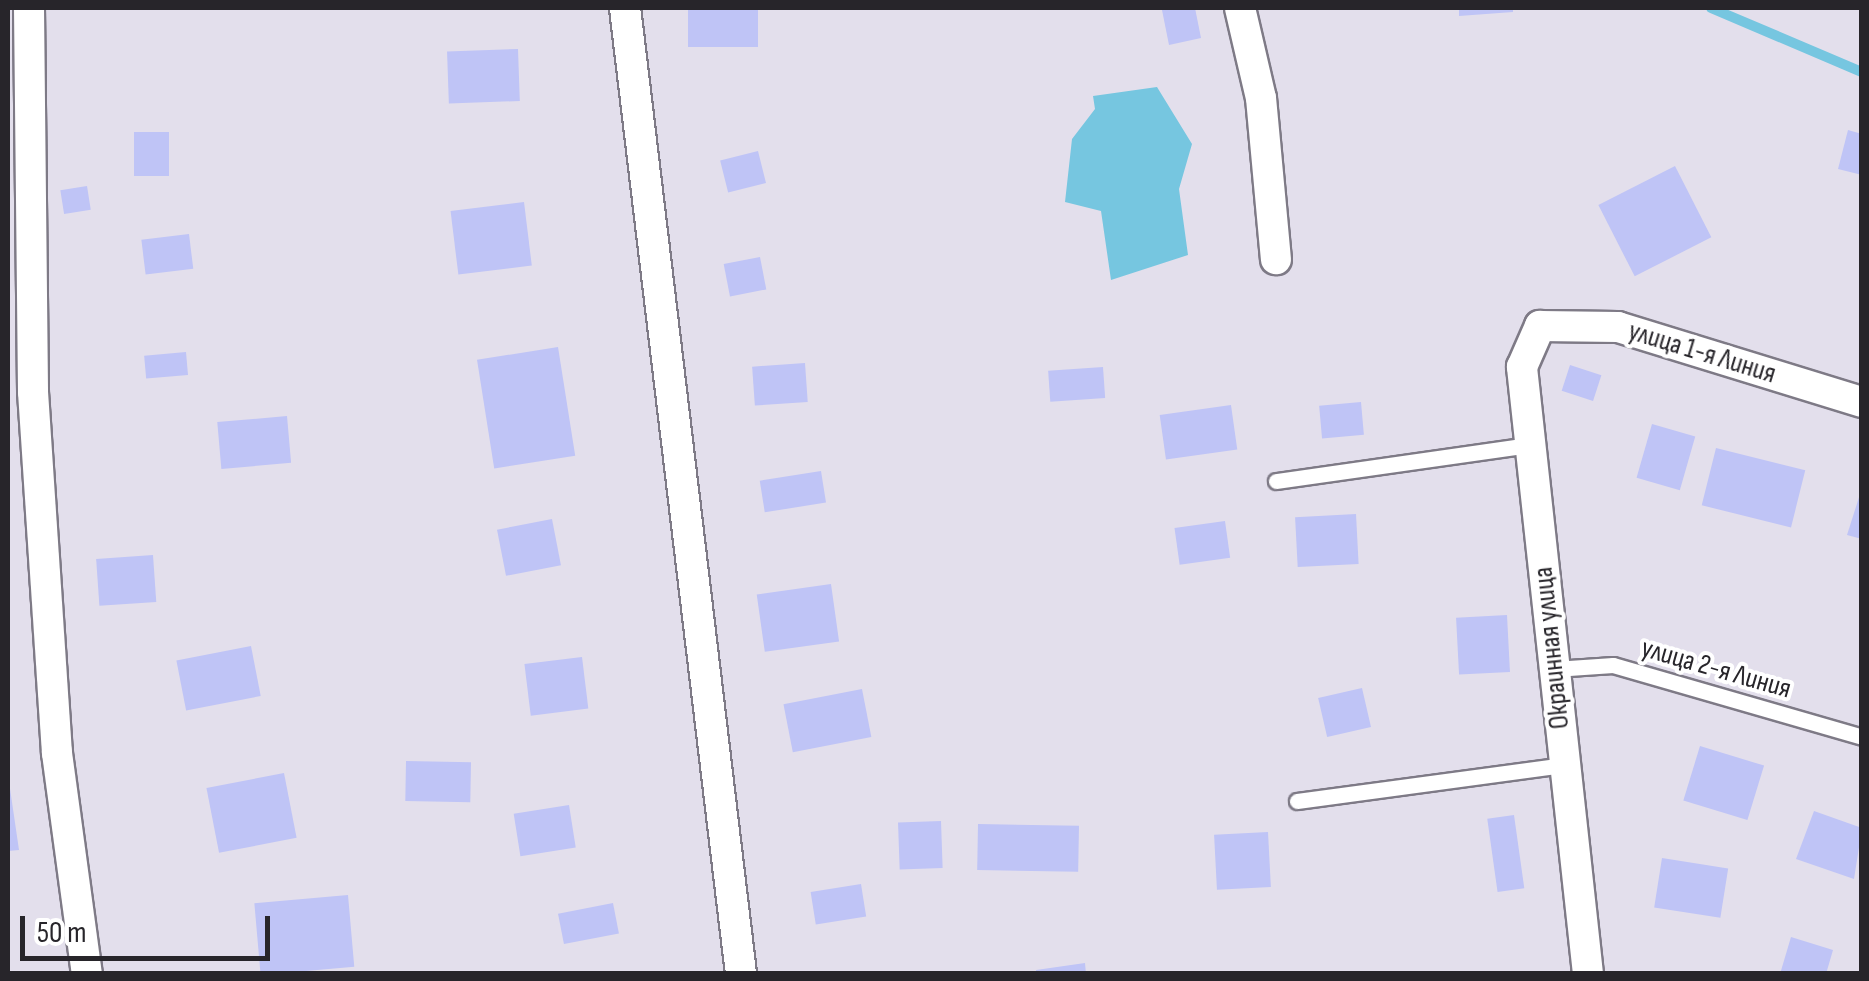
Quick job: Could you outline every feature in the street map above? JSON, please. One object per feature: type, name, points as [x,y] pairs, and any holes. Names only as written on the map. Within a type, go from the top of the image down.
[{"type":"street","points":[[29,8],[33,392],[57,753],[88,974]]},
{"type":"street","points":[[625,8],[742,974]]},
{"type":"street","points":[[1240,8],[1261,98],[1276,259]]},
{"type":"street","name":"улица 1-я Линия","points":[[1540,326],[1618,327],[1862,402]]},
{"type":"street","name":"Окраинная улица","points":[[1540,326],[1522,367],[1588,974]]},
{"type":"lane","points":[[1276,481],[1530,446]]},
{"type":"lane","name":"улица 2-я Линия","points":[[1554,669],[1613,665],[1862,737]]},
{"type":"lane","points":[[1297,801],[1565,765]]},
{"type":"water","points":[[1157,87],[1192,144],[1179,189],[1188,255],[1111,280],[1101,211],[1065,202],[1072,139],[1095,109],[1093,96]]},
{"type":"building","points":[[688,8],[758,8],[758,47],[688,47]]},
{"type":"building","points":[[1195,8],[1201,38],[1169,45],[1162,10]]},
{"type":"building","points":[[1459,8],[1513,8],[1513,12],[1459,16]]},
{"type":"building","points":[[518,49],[520,101],[449,103],[447,51]]},
{"type":"building","points":[[1848,130],[1862,134],[1862,175],[1838,169]]},
{"type":"building","points":[[134,132],[169,132],[169,176],[134,176]]},
{"type":"building","points":[[758,151],[766,183],[728,192],[720,160]]},
{"type":"building","points":[[1675,166],[1711,237],[1635,276],[1598,205]]},
{"type":"building","points":[[87,186],[91,210],[64,214],[60,190]]},
{"type":"building","points":[[524,202],[532,266],[458,275],[451,211]]},
{"type":"building","points":[[189,234],[193,269],[146,275],[141,240]]},
{"type":"building","points":[[760,257],[766,289],[730,296],[724,264]]},
{"type":"building","points":[[558,347],[575,456],[494,468],[477,360]]},
{"type":"building","points":[[186,352],[188,375],[146,379],[144,356]]},
{"type":"building","points":[[805,363],[808,402],[755,406],[752,367]]},
{"type":"building","points":[[1570,365],[1601,375],[1593,401],[1562,391]]},
{"type":"building","points":[[1103,367],[1105,398],[1050,402],[1048,371]]},
{"type":"building","points":[[1361,402],[1364,435],[1322,439],[1319,406]]},
{"type":"building","points":[[1231,405],[1237,450],[1166,460],[1160,415]]},
{"type":"building","points":[[287,416],[291,463],[221,469],[217,422]]},
{"type":"building","points":[[1652,424],[1695,436],[1680,490],[1637,478]]},
{"type":"building","points":[[1716,448],[1805,470],[1791,528],[1702,505]]},
{"type":"building","points":[[821,471],[826,503],[765,512],[760,481]]},
{"type":"building","points":[[1862,491],[1862,539],[1847,535]]},
{"type":"building","points":[[1356,514],[1359,564],[1298,567],[1295,517]]},
{"type":"building","points":[[552,519],[561,565],[506,576],[497,530]]},
{"type":"building","points":[[1225,521],[1230,558],[1180,565],[1174,528]]},
{"type":"building","points":[[153,555],[156,602],[99,606],[96,559]]},
{"type":"building","points":[[831,584],[839,641],[765,652],[757,594]]},
{"type":"building","points":[[1507,615],[1510,672],[1459,675],[1456,618]]},
{"type":"building","points":[[251,646],[261,696],[186,711],[176,661]]},
{"type":"building","points":[[582,657],[588,709],[531,716],[524,664]]},
{"type":"building","points":[[1362,688],[1371,727],[1327,737],[1318,698]]},
{"type":"building","points":[[862,689],[871,737],[793,752],[783,704]]},
{"type":"building","points":[[1700,746],[1764,766],[1747,820],[1683,801]]},
{"type":"building","points":[[406,761],[471,762],[470,802],[405,801]]},
{"type":"building","points":[[284,773],[297,838],[219,853],[206,788]]},
{"type":"building","points":[[8,775],[19,850],[8,851]]},
{"type":"building","points":[[569,805],[576,847],[520,856],[514,814]]},
{"type":"building","points":[[1814,811],[1862,828],[1854,879],[1796,859]]},
{"type":"building","points":[[1514,815],[1524,888],[1498,892],[1487,819]]},
{"type":"building","points":[[941,821],[943,868],[900,869],[898,823]]},
{"type":"building","points":[[978,824],[1079,826],[1078,872],[977,870]]},
{"type":"building","points":[[1268,832],[1271,887],[1217,890],[1214,835]]},
{"type":"building","points":[[1662,858],[1728,868],[1720,918],[1654,907]]},
{"type":"building","points":[[861,884],[866,917],[816,925],[811,892]]},
{"type":"building","points":[[348,895],[354,967],[261,974],[254,903]]},
{"type":"building","points":[[613,903],[619,933],[564,944],[558,914]]},
{"type":"building","points":[[1791,937],[1833,950],[1826,974],[1780,974]]},
{"type":"building","points":[[1085,963],[1086,974],[1036,974],[1036,970]]},
{"type":"waterway","points":[[1711,8],[1862,72]]}]
